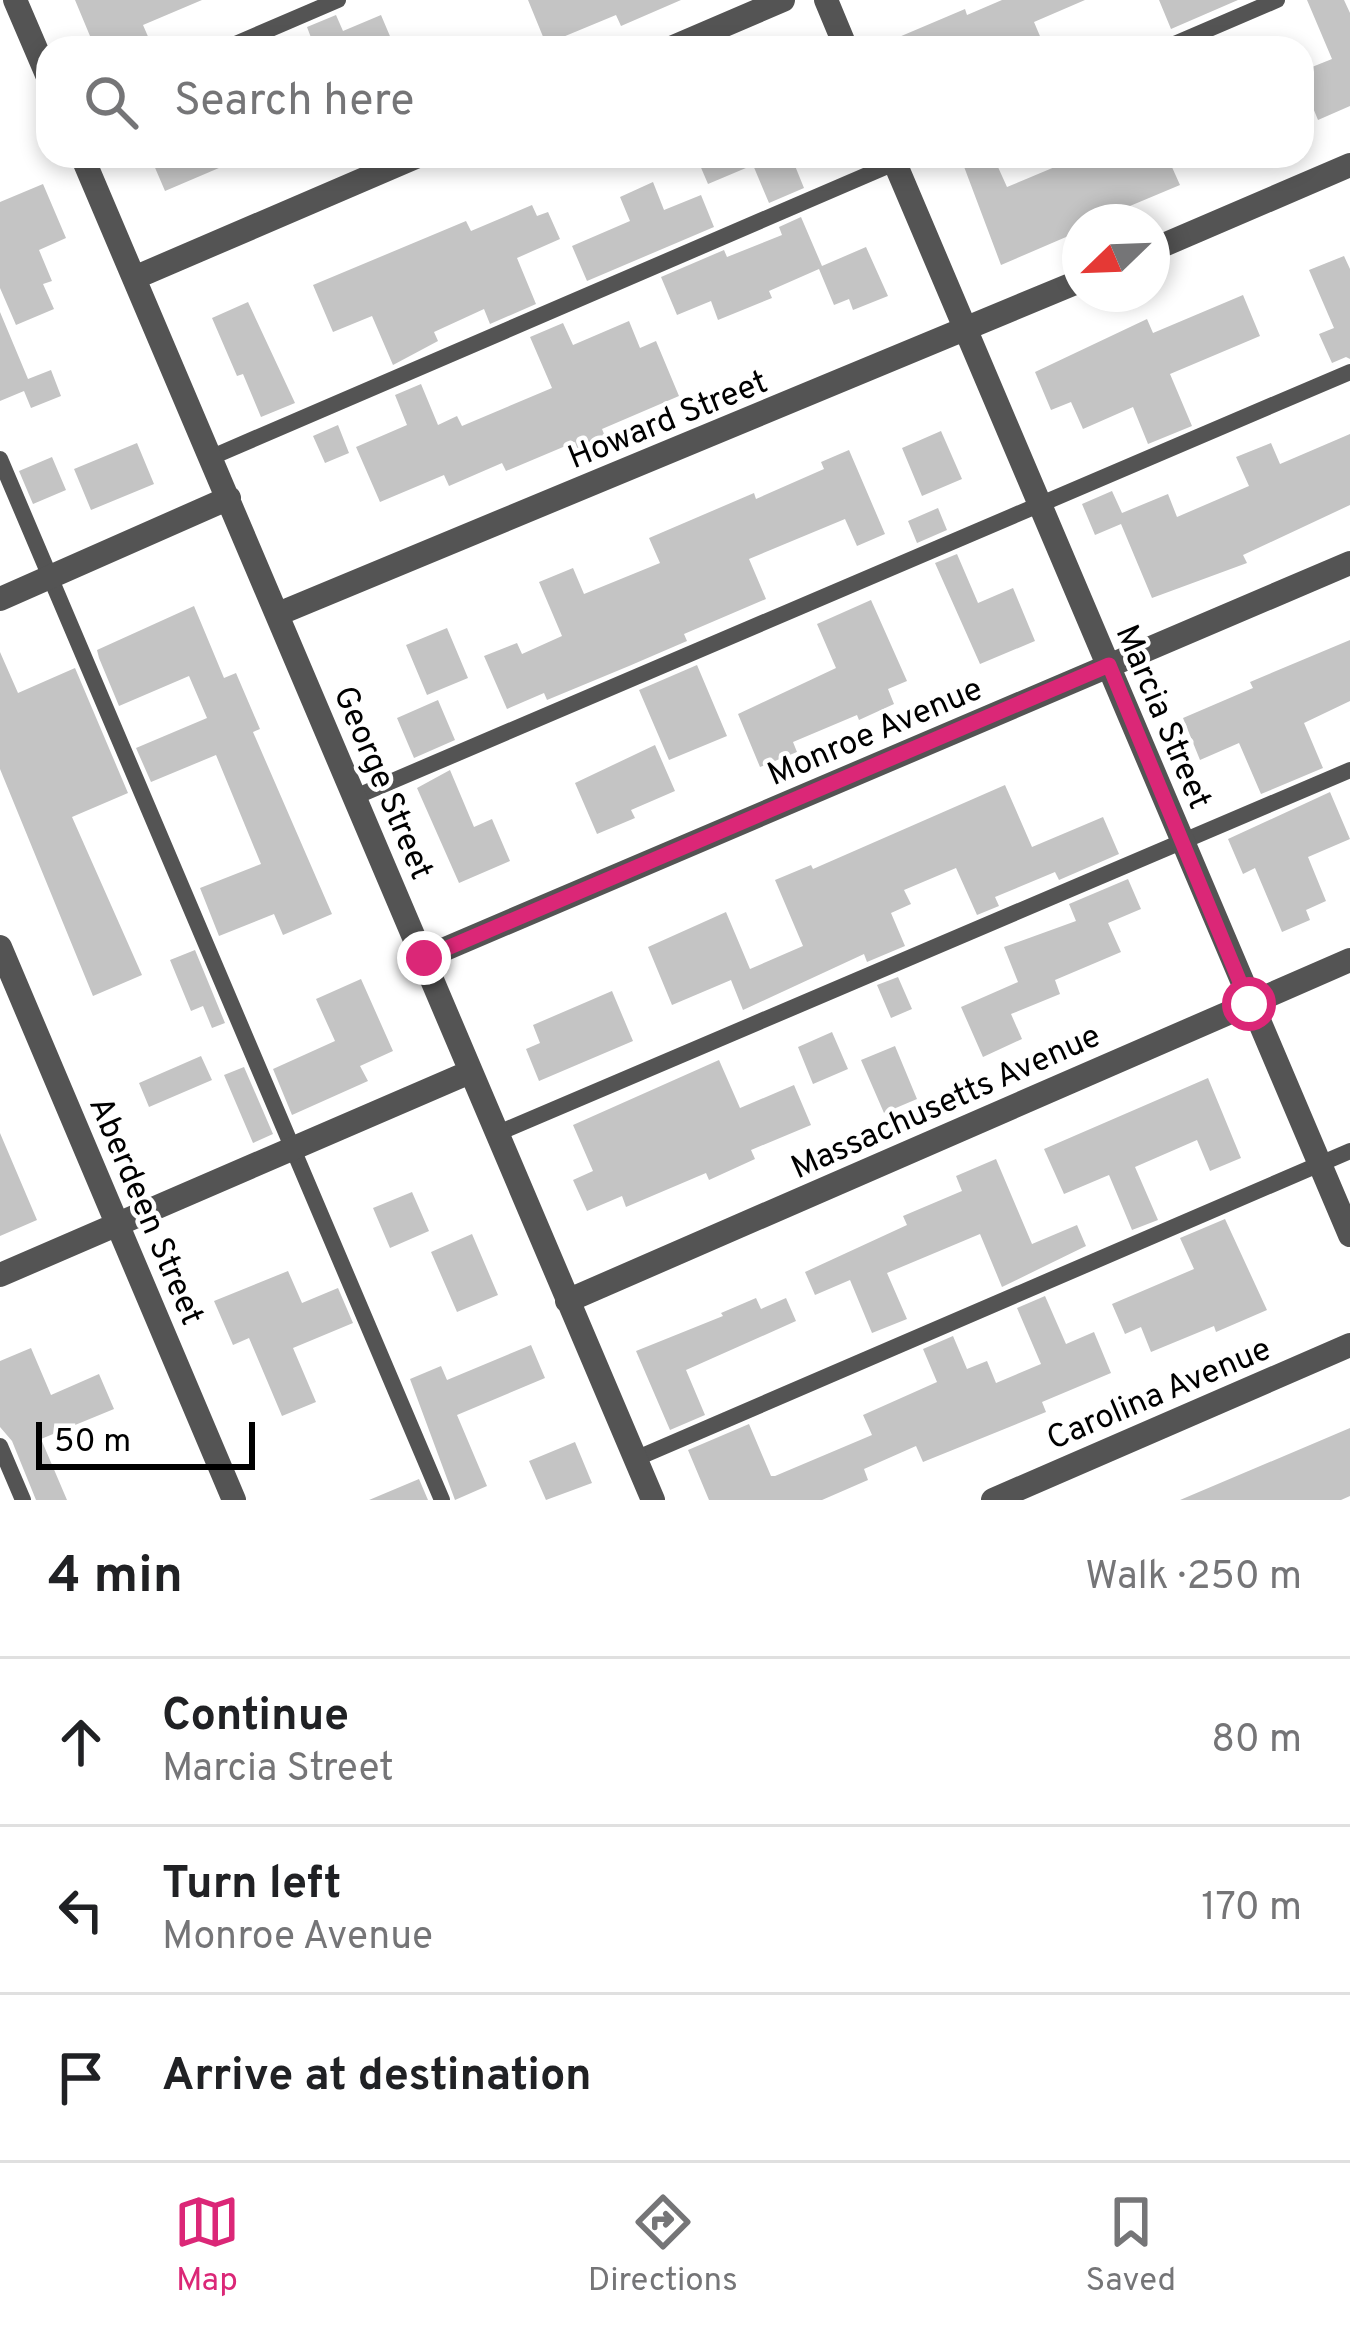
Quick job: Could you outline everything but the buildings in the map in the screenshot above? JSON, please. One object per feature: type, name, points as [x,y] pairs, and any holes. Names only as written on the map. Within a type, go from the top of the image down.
[{"type":"street","points":[[15,0],[36,49]]},
{"type":"street","points":[[698,36],[783,0]]},
{"type":"street","points":[[826,0],[841,36]]},
{"type":"street","points":[[1170,242],[1350,165]]},
{"type":"street","name":"George Street","points":[[87,168],[653,1500]]},
{"type":"street","points":[[134,278],[390,168]]},
{"type":"street","name":"Marcia Street","points":[[904,168],[964,330],[1350,1235]]},
{"type":"street","name":"Howard Street","points":[[278,614],[1062,289]]},
{"type":"street","points":[[0,598],[229,498]]},
{"type":"street","name":"Monroe Avenue","points":[[424,958],[1350,563]]},
{"type":"street","name":"Aberdeen Street","points":[[0,947],[234,1500]]},
{"type":"street","name":"Massachusetts Avenue","points":[[567,1301],[1350,960]]},
{"type":"street","points":[[0,1275],[470,1072]]},
{"type":"street","name":"Carolina Avenue","points":[[993,1500],[1350,1345]]},
{"type":"lane","points":[[254,36],[338,0]]},
{"type":"lane","points":[[1193,36],[1277,0]]},
{"type":"lane","points":[[212,457],[877,168]]},
{"type":"lane","points":[[355,796],[1350,372]]},
{"type":"lane","points":[[0,459],[442,1500]]},
{"type":"lane","points":[[496,1134],[1350,770]]},
{"type":"lane","points":[[635,1459],[1350,1151]]},
{"type":"lane","points":[[0,1445],[23,1500]]},
{"type":"route","points":[[424,958],[1109,665],[1249,1004]]}]
